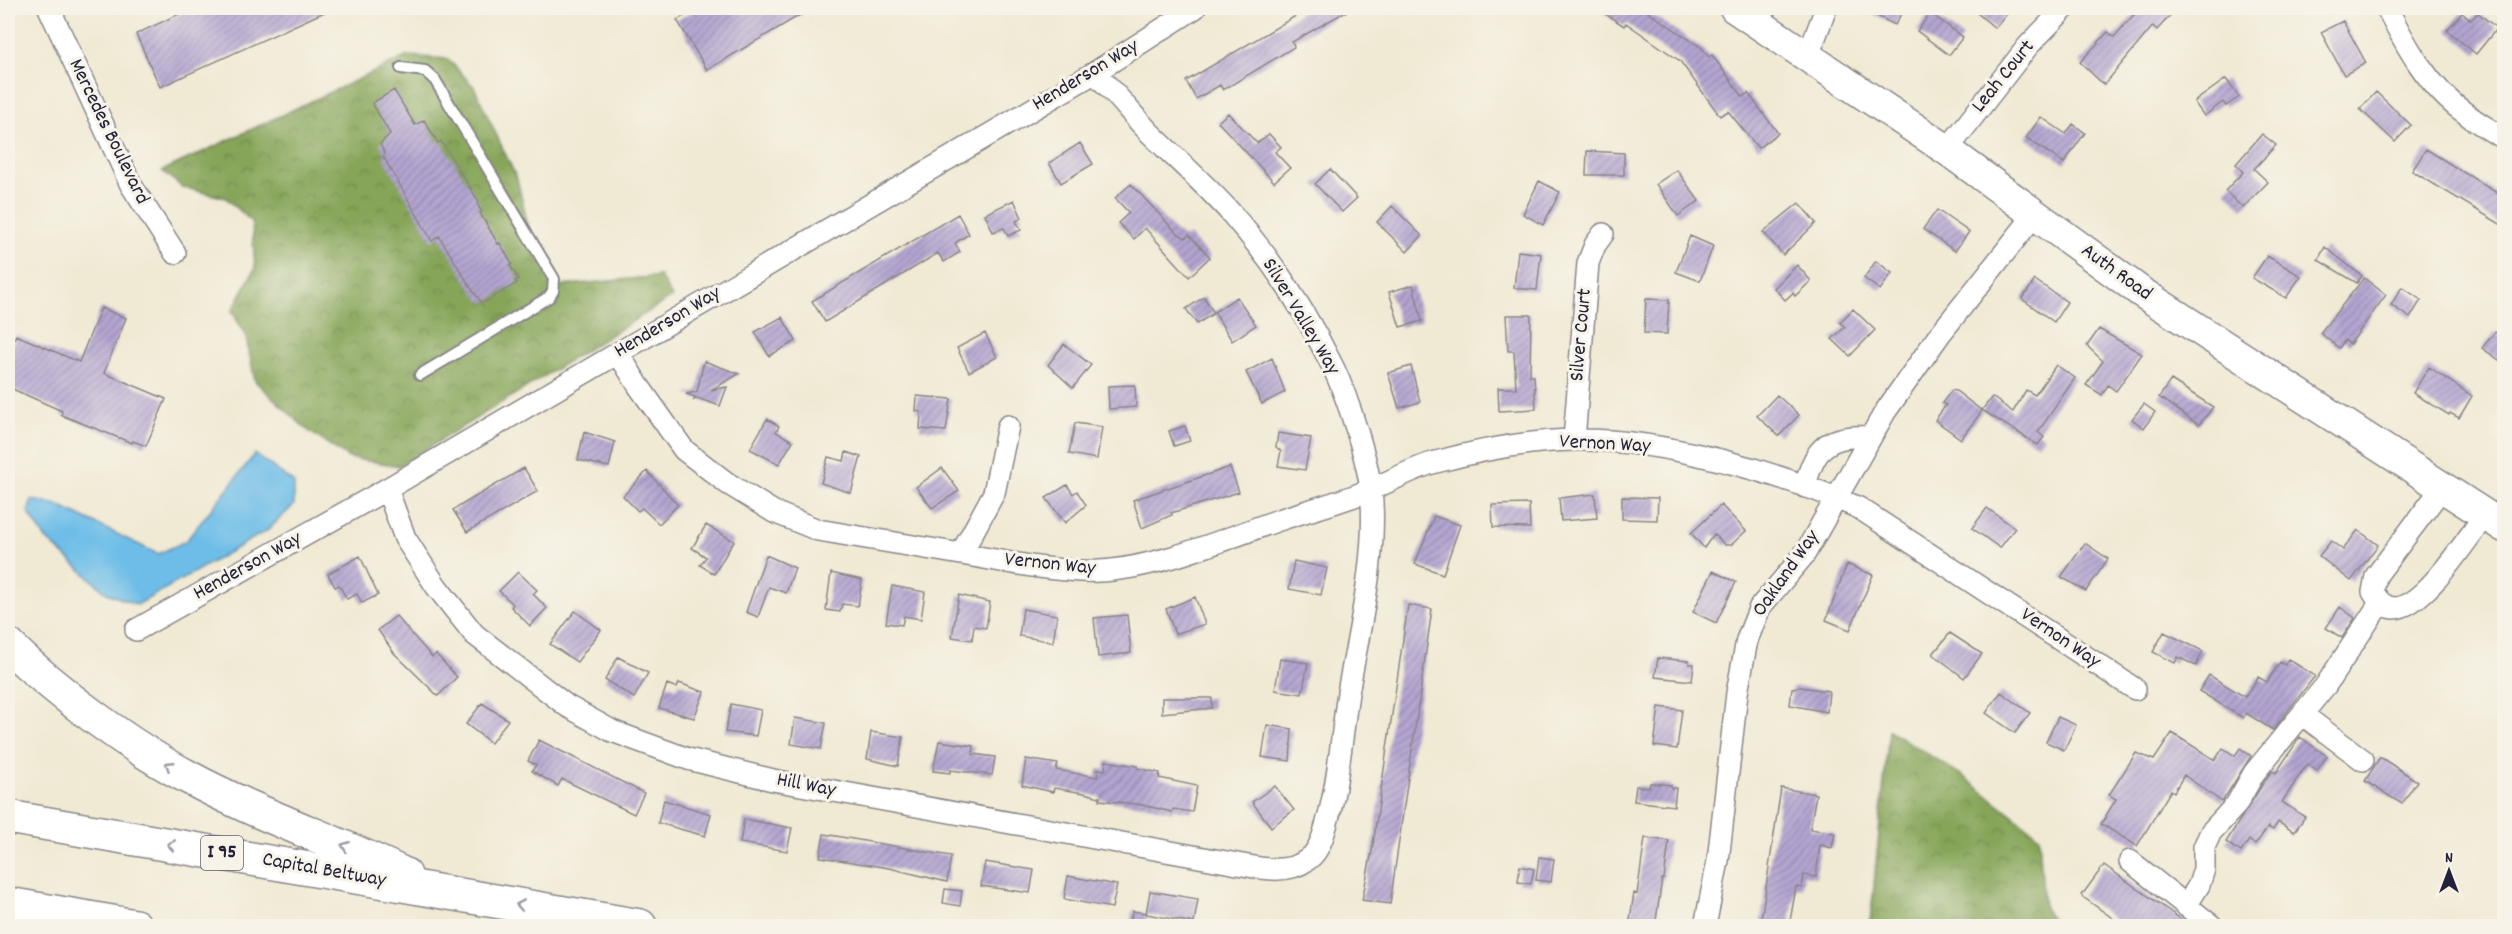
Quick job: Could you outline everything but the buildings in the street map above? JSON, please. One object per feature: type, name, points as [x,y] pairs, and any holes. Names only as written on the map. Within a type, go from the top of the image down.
[{"type":"highway","points":[[8,645],[91,715],[187,777],[280,821],[353,849],[436,890]]},
{"type":"highway","name":"Capital Beltway","points":[[8,817],[640,927]]},
{"type":"highway","points":[[8,904],[135,927]]},
{"type":"main road","name":"Auth Road","points":[[1735,8],[1947,150],[2141,292],[2495,521]]},
{"type":"street","name":"Mercedes Boulevard","points":[[49,8],[131,185],[175,253]]},
{"type":"street","name":"Henderson Way","points":[[136,630],[387,489],[1094,73],[1195,8]]},
{"type":"street","points":[[1808,56],[1826,8]]},
{"type":"street","name":"Leah Court","points":[[1947,150],[2028,46],[2065,8]]},
{"type":"street","points":[[2387,8],[2417,62],[2438,88],[2463,112],[2505,139]]},
{"type":"street","name":"Silver Valley Way","points":[[1094,73],[1118,93],[1143,126],[1230,212],[1270,263],[1305,316],[1335,371],[1353,423],[1371,490],[1372,529],[1364,606],[1337,769],[1323,834]]},
{"type":"street","name":"Oakland Way","points":[[1705,927],[1718,861],[1737,693],[1747,640],[1760,607],[1804,555],[1869,437],[1940,334],[2036,213]]},
{"type":"street","name":"Silver Court","points":[[1574,440],[1588,263],[1594,245],[1603,234]]},
{"type":"street","name":"Vernon Way","points":[[618,353],[638,386],[684,450],[727,483],[774,512],[818,530],[1066,569],[1099,571],[1130,567],[1191,550],[1371,490],[1401,474],[1435,462],[1478,452],[1574,440],[1674,450],[1714,458],[1836,498],[1897,531],[2135,689]]},
{"type":"street","points":[[961,554],[994,493],[1008,426]]},
{"type":"street","points":[[1805,487],[1812,465],[1833,440],[1849,436],[1869,437]]},
{"type":"street","points":[[2442,488],[2376,576],[2373,592],[2380,603],[2394,608],[2408,605],[2428,589],[2495,521]]},
{"type":"street","name":"Hill Way","points":[[387,489],[405,538],[436,586],[474,634],[567,706],[589,720],[638,742],[688,759],[773,780],[1266,869],[1292,868],[1307,861],[1317,851],[1323,834]]},
{"type":"street","points":[[2186,906],[2199,885],[2204,869],[2204,847],[2211,832],[2235,805],[2254,772],[2303,715],[2380,603]]},
{"type":"street","points":[[2303,715],[2363,760]]},
{"type":"street","points":[[2130,861],[2212,927]]},
{"type":"lane","points":[[401,68],[425,71],[435,80],[554,279],[553,291],[549,297],[420,375]]},
{"type":"green space","points":[[408,56],[448,59],[474,87],[517,179],[535,254],[558,286],[660,276],[672,297],[399,466],[349,458],[307,430],[255,381],[246,337],[232,311],[255,268],[252,222],[226,198],[182,187],[162,171]]},
{"type":"green space","points":[[1889,730],[1963,776],[2039,836],[2044,908],[2056,926],[1870,926]]},
{"type":"water","points":[[255,454],[294,483],[294,505],[268,530],[137,605],[107,593],[45,538],[28,512],[32,500],[55,504],[158,554],[186,541]]}]
